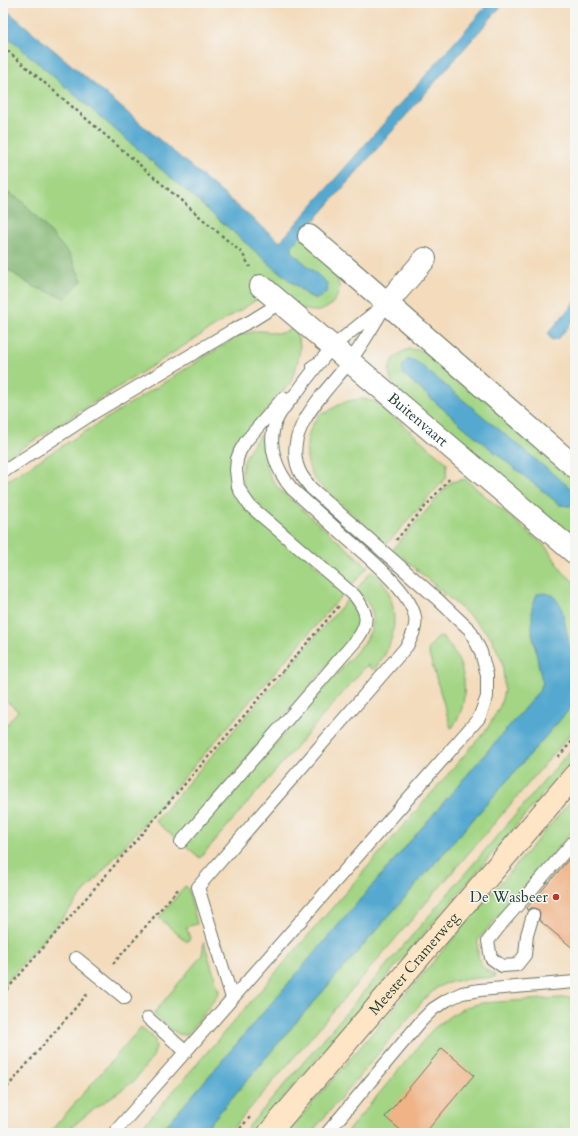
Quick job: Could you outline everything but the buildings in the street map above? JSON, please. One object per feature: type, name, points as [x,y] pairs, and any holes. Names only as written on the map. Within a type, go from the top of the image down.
[{"type":"main road","name":"Meester Cramerweg","points":[[269,1133],[575,775]]},
{"type":"street","points":[[309,236],[575,467]]},
{"type":"street","points":[[387,303],[425,259]]},
{"type":"street","name":"Buitenvaart","points":[[261,286],[280,303],[326,354],[350,362],[575,553]]},
{"type":"lane","points":[[3,472],[94,412],[280,303]]},
{"type":"lane","points":[[181,842],[362,632],[365,626],[366,619],[362,605],[351,593],[250,506],[238,487],[236,470],[240,451],[246,441],[306,371],[387,303]]},
{"type":"lane","points":[[114,1133],[480,718],[487,697],[488,675],[481,652],[470,630],[435,596],[311,488],[302,475],[297,463],[295,452],[297,440],[302,426],[311,410],[318,399],[350,362],[387,303]]},
{"type":"lane","points":[[232,998],[198,887],[407,646],[413,636],[415,628],[416,618],[413,608],[407,598],[376,564],[292,489],[284,479],[278,466],[274,452],[273,437],[276,422],[287,404],[326,354]]},
{"type":"lane","points":[[533,915],[527,935],[525,955],[517,965],[502,966],[491,958],[488,941],[575,840]]},
{"type":"lane","points":[[76,958],[125,998]]},
{"type":"lane","points":[[327,1133],[422,1020],[433,1009],[447,1000],[462,993],[480,990],[575,982]]},
{"type":"lane","points":[[148,1018],[186,1052]]},
{"type":"path","points":[[3,47],[242,253],[261,286]]},
{"type":"path","points":[[385,553],[453,474]]},
{"type":"path","points":[[3,994],[351,593]]},
{"type":"green space","points":[[3,33],[272,266],[307,295],[316,299],[327,283],[292,252],[291,246],[306,229],[333,268],[331,270],[337,278],[339,290],[333,302],[328,307],[319,311],[308,310],[261,297],[3,460],[3,266],[32,286],[82,281],[70,255],[22,201],[3,190]]},
{"type":"green space","points":[[3,190],[22,201],[70,255],[82,281],[65,298],[32,286],[3,266]]},
{"type":"green space","points":[[293,328],[300,345],[296,368],[290,383],[246,434],[232,483],[344,593],[3,986],[3,729],[18,711],[3,698],[3,483],[240,335],[256,331],[283,333]]},
{"type":"green space","points":[[409,349],[421,350],[429,355],[432,353],[575,478],[575,492],[413,360],[403,374],[465,428],[560,505],[570,506],[575,502],[575,545],[398,391],[391,380],[389,369],[393,360],[400,353]]},
{"type":"green space","points":[[363,399],[376,402],[447,463],[446,478],[386,545],[322,487],[314,478],[308,465],[307,442],[309,434],[311,427],[321,413],[323,411],[325,414],[338,405],[352,400]]},
{"type":"green space","points":[[260,435],[266,465],[270,476],[278,488],[368,567],[351,586],[256,503],[249,494],[244,485],[242,469],[248,452]]},
{"type":"green space","points":[[465,479],[547,548],[563,572],[575,583],[575,669],[561,606],[532,631],[543,682],[540,690],[160,1133],[137,1133],[487,729],[500,706],[504,691],[502,661],[491,637],[472,618],[393,549],[451,482]]},
{"type":"green space","points":[[372,570],[385,585],[392,602],[394,620],[392,637],[385,654],[374,670],[367,665],[200,858],[186,846],[364,643],[369,635],[372,628],[373,615],[367,603],[356,590]]},
{"type":"green space","points":[[348,599],[353,603],[358,613],[358,623],[351,638],[177,839],[155,821]]},
{"type":"green space","points":[[439,636],[443,638],[451,647],[460,664],[464,680],[464,697],[460,714],[451,728],[428,651]]},
{"type":"green space","points":[[575,697],[575,729],[229,1133],[202,1133],[304,1013],[567,712],[573,704]]},
{"type":"green space","points":[[575,745],[575,757],[253,1133],[243,1133]]},
{"type":"green space","points":[[575,796],[575,828],[478,940],[478,957],[482,965],[489,972],[495,975],[495,977],[459,980],[437,988],[428,995],[311,1133],[287,1133]]},
{"type":"green space","points":[[185,886],[188,888],[197,924],[186,927],[190,938],[187,942],[159,918]]},
{"type":"green space","points":[[204,942],[219,991],[218,995],[189,1033],[183,1035],[172,1030],[153,1014],[202,955]]},
{"type":"green space","points":[[575,997],[575,1126],[569,1133],[346,1133],[433,1029],[450,1016],[466,1007],[482,1003]]},
{"type":"green space","points":[[141,1027],[152,1036],[156,1047],[153,1057],[134,1081],[86,1115],[65,1133],[49,1133]]},
{"type":"water","points":[[489,3],[504,3],[292,246],[292,252],[327,283],[327,291],[321,297],[316,299],[308,295],[272,266],[3,33],[3,7],[280,242]]},
{"type":"water","points":[[575,302],[575,319],[558,339],[552,340],[548,335],[549,332]]},
{"type":"water","points":[[408,359],[417,362],[575,492],[575,502],[570,506],[560,505],[465,428],[403,374],[403,365]]},
{"type":"water","points":[[545,593],[553,595],[561,606],[575,669],[575,697],[573,704],[304,1013],[202,1133],[160,1133],[540,690],[543,682],[532,631],[532,608],[537,594]]},
{"type":"place","name":"De Wasbeer","points":[[556,897]]}]
